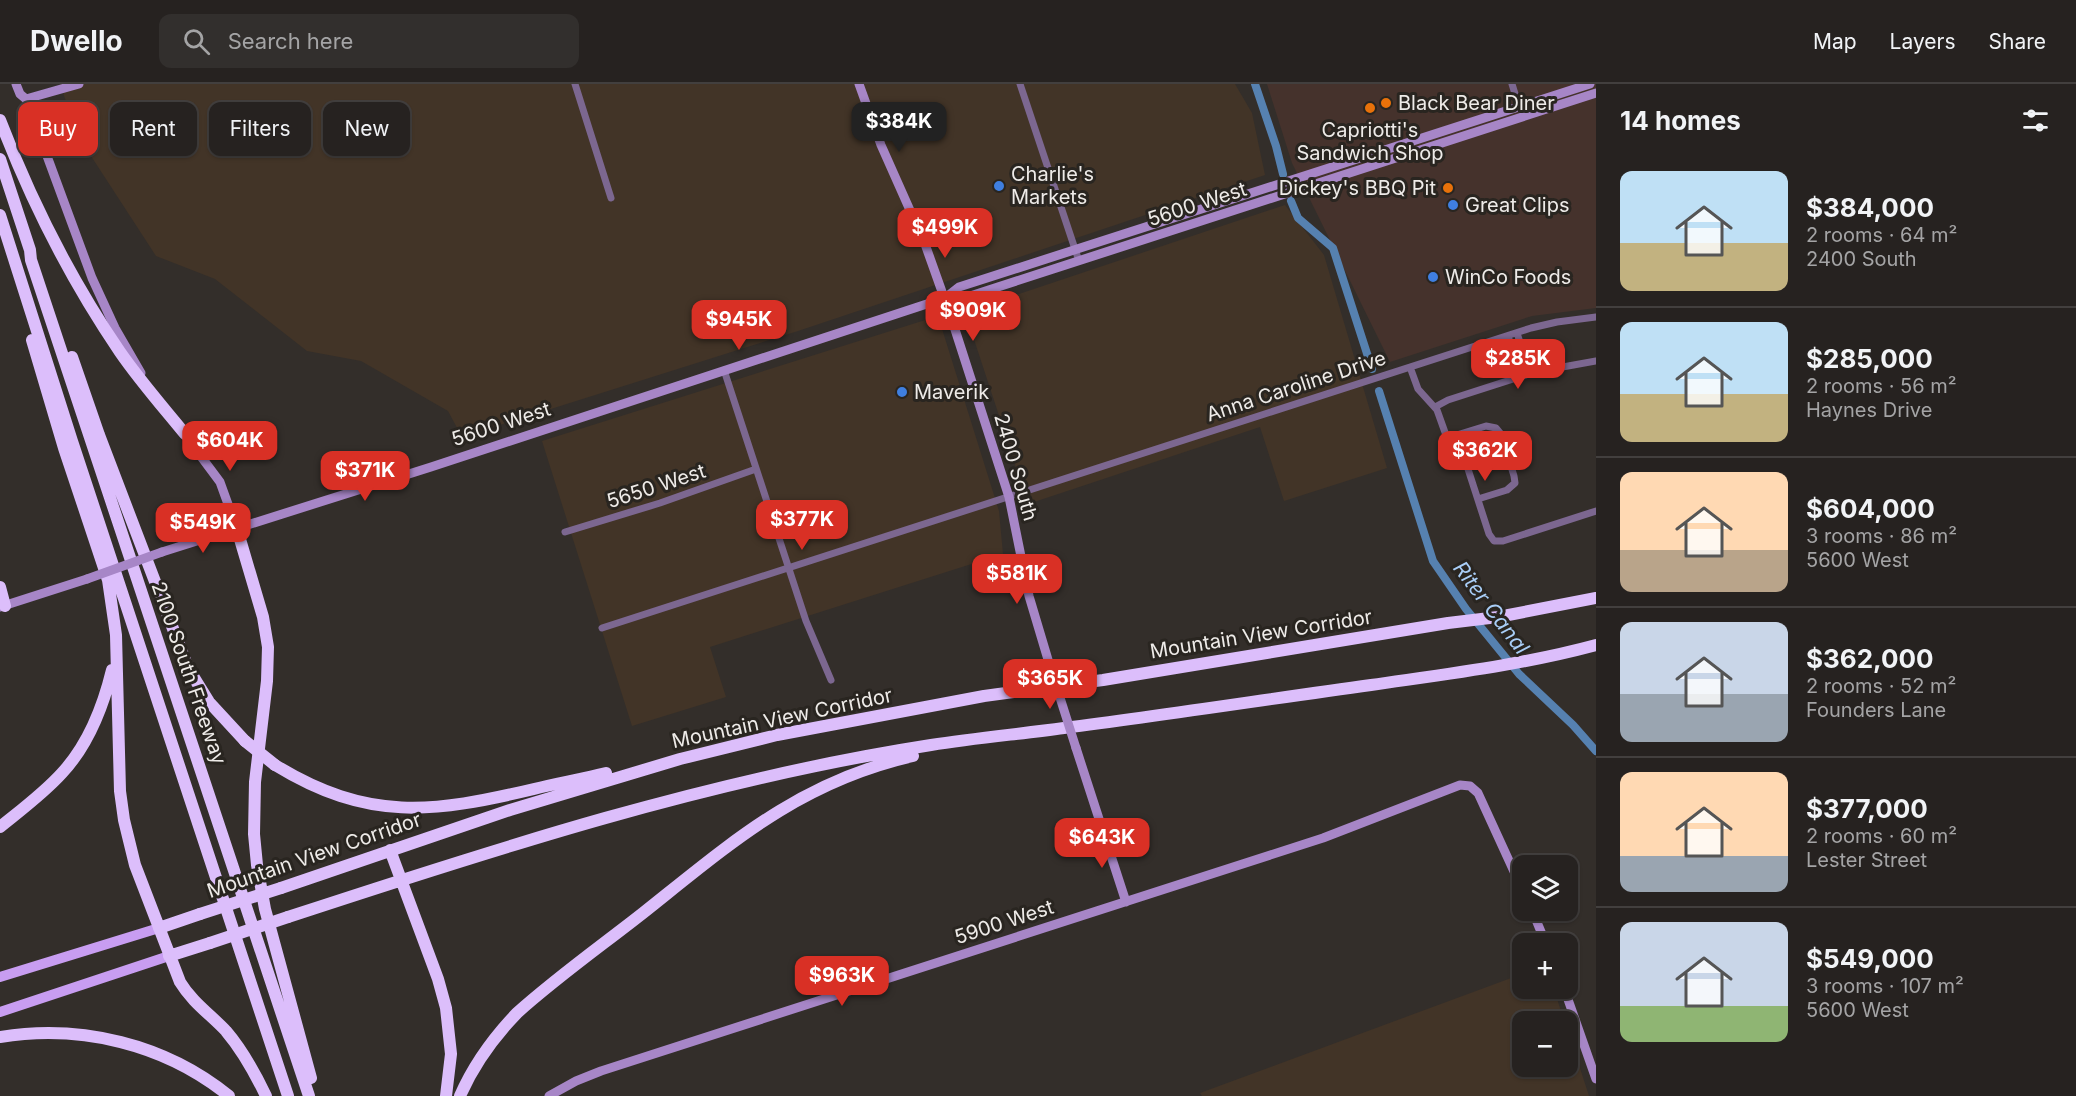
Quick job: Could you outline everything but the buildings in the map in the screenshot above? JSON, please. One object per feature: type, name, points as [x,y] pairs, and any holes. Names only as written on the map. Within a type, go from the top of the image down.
[{"type":"highway","points":[[0,120],[39,210],[74,277],[125,359],[185,435]]},
{"type":"highway","name":"2100 South Freeway","points":[[0,159],[30,250],[31,260],[309,1096]]},
{"type":"highway","name":"2100 South Freeway","points":[[0,215],[288,1096]]},
{"type":"highway","points":[[30,250],[183,656],[209,702],[244,741],[275,765],[314,786],[354,800],[396,807],[442,807],[472,803],[737,742],[777,735]]},
{"type":"highway","points":[[15,260],[17,289],[64,448],[108,580],[115,615],[120,791],[123,820],[135,865],[169,956],[184,988],[235,1041],[254,1070],[266,1096]]},
{"type":"highway","points":[[237,530],[263,617],[268,647],[267,681],[254,803],[258,873],[265,909],[316,1096]]},
{"type":"highway","points":[[0,587],[3,607]]},
{"type":"highway","name":"Mountain View Corridor","points":[[159,928],[582,788],[680,759],[777,735],[984,696],[1103,680],[1448,623],[1498,617],[1596,598]]},
{"type":"highway","points":[[169,956],[401,880],[581,825],[744,781],[931,745],[1483,668],[1596,645]]},
{"type":"highway","points":[[0,827],[55,780],[79,752],[93,727],[105,697],[116,648]]},
{"type":"highway","points":[[460,1096],[480,1058],[517,1013],[767,817],[816,789],[868,768],[1013,735]]},
{"type":"highway","points":[[390,850],[446,1008],[451,1048],[446,1096]]},
{"type":"highway","points":[[0,1037],[35,1033],[64,1033],[94,1036],[129,1044],[175,1062],[229,1096]]},
{"type":"main road","points":[[16,84],[20,94],[26,99],[84,258],[109,315],[141,372],[220,482],[237,530]]},
{"type":"main road","points":[[26,99],[79,84]]},
{"type":"main road","name":"2400 South","points":[[859,84],[878,137],[920,230],[945,298],[1009,497],[1029,596],[1049,663],[1126,902]]},
{"type":"main road","points":[[1523,118],[1526,111],[1571,96],[1589,84]]},
{"type":"main road","name":"5600 West","points":[[945,298],[959,287],[1589,84]]},
{"type":"main road","name":"5600 West","points":[[3,607],[162,552],[237,530],[945,298],[964,298],[1596,93]]},
{"type":"main road","points":[[1456,139],[1470,129],[1514,114],[1519,107]]},
{"type":"main road","name":"5900 West","points":[[549,1096],[576,1081],[608,1069],[1332,835],[1455,786],[1470,786],[1480,798],[1512,867]]},
{"type":"main road","name":"Mountain View Corridor","points":[[0,977],[159,928]]},
{"type":"main road","points":[[0,1012],[169,956]]},
{"type":"main road","points":[[1568,999],[1596,1079]]},
{"type":"street","points":[[575,84],[611,198]]},
{"type":"street","points":[[1020,84],[1079,261]]},
{"type":"street","points":[[1512,84],[1519,107]]},
{"type":"street","name":"Anna Caroline Drive","points":[[602,628],[1517,333],[1557,322],[1596,317]]},
{"type":"street","points":[[1517,333],[1530,374]]},
{"type":"street","points":[[1508,336],[1521,376]]},
{"type":"street","points":[[1436,406],[1521,376],[1558,366],[1596,361]]},
{"type":"street","points":[[1410,367],[1418,389],[1436,406],[1447,438],[1486,426],[1496,428],[1500,434],[1514,476],[1514,485],[1478,499]]},
{"type":"street","points":[[724,370],[788,568],[814,642],[831,680]]},
{"type":"street","points":[[1457,435],[1489,534],[1494,541],[1503,542],[1596,511]]},
{"type":"street","name":"5650 West","points":[[565,532],[756,470]]},
{"type":"shaded area","points":[[60,84],[1235,84],[1252,113],[1265,175],[798,331],[462,437],[448,411],[361,361],[307,351],[215,279],[156,256],[91,156],[98,156],[98,102],[66,102]]},
{"type":"shaded area","points":[[1267,84],[1596,84],[1596,308],[1532,316],[1390,362],[1292,163]]},
{"type":"shaded area","points":[[1285,205],[1324,255],[1387,468],[1284,501],[1260,427],[1028,504],[965,312]]},
{"type":"shaded area","points":[[938,316],[999,511],[1003,554],[710,647],[726,697],[632,726],[542,441]]},
{"type":"shaded area","points":[[1512,978],[1512,999],[1557,999],[1561,1011],[1512,1011],[1512,1077],[1578,1077],[1578,1062],[1589,1096],[1202,1096],[1200,1093]]},
{"type":"waterway","name":"Riter Canal","points":[[1255,84],[1283,174]]},
{"type":"waterway","name":"Riter Canal","points":[[1291,201],[1298,218],[1333,248],[1372,369]]},
{"type":"waterway","name":"Riter Canal","points":[[1379,391],[1433,561],[1466,609],[1519,674],[1573,725],[1596,751]]},
{"type":"place","name":"Black Bear Diner","points":[[1386,103]]},
{"type":"place","name":"Capriotti's Sandwich Shop","points":[[1370,108]]},
{"type":"place","name":"Charlie's Markets","points":[[999,186]]},
{"type":"place","name":"Dickey's BBQ Pit","points":[[1448,188]]},
{"type":"place","name":"Great Clips","points":[[1453,205]]},
{"type":"place","name":"WinCo Foods","points":[[1433,277]]},
{"type":"place","name":"Maverik","points":[[902,392]]}]
